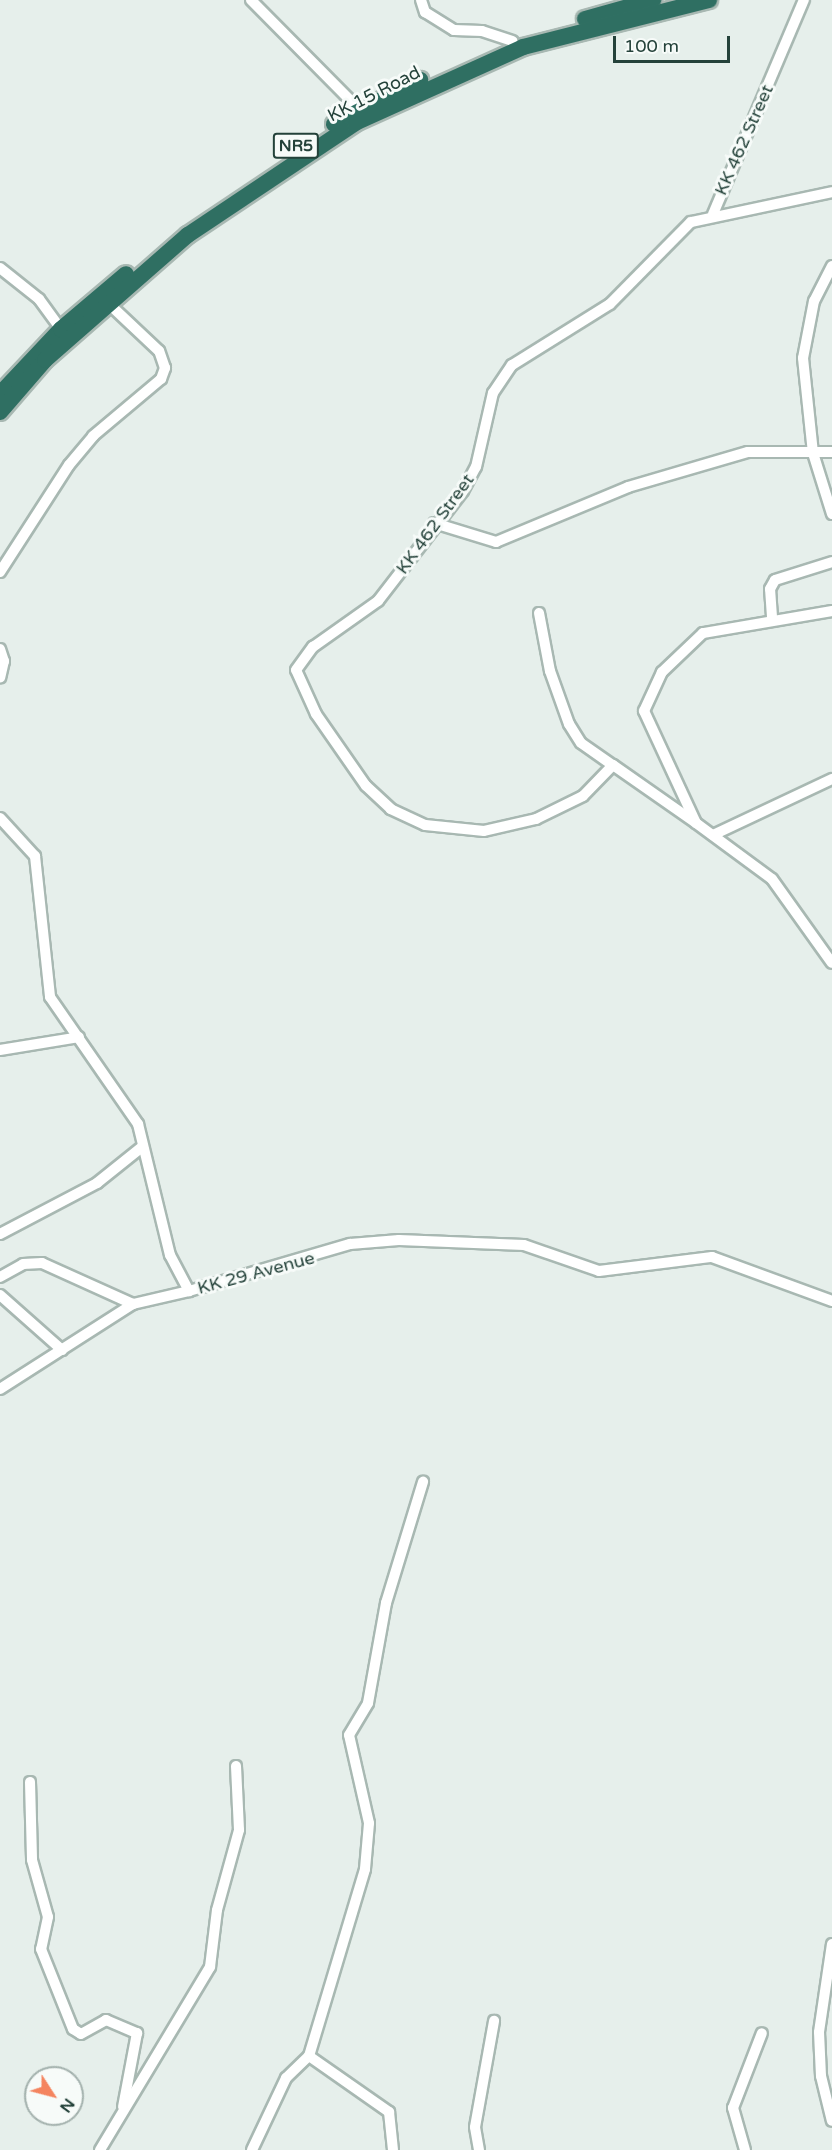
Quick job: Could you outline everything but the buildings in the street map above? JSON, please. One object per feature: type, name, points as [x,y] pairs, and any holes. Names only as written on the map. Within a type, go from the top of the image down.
[{"type":"highway","name":"KK 15 Road","points":[[0,412],[45,360],[104,298],[209,206],[358,108],[512,41],[613,4],[653,0]]},
{"type":"highway","name":"KK 15 Road","points":[[2,391],[61,329],[253,188],[355,123],[523,47],[709,0]]},
{"type":"street","points":[[251,0],[358,108]]},
{"type":"street","points":[[421,0],[425,12],[454,30],[482,31],[512,41]]},
{"type":"street","name":"KK 462 Street","points":[[713,214],[804,0]]},
{"type":"street","name":"KK 462 Street","points":[[613,765],[583,796],[536,819],[484,831],[425,825],[391,809],[366,786],[298,684],[296,670],[303,657],[378,601],[434,523],[472,477],[493,393],[512,364],[596,315],[681,228],[713,214],[832,192]]},
{"type":"street","points":[[832,266],[821,282],[805,332],[813,453],[832,514]]},
{"type":"street","points":[[0,268],[39,299],[61,329]]},
{"type":"street","points":[[0,572],[69,465],[93,436],[160,379],[165,368],[159,351],[104,298]]},
{"type":"street","points":[[434,523],[496,542],[628,487],[737,455],[832,452]]},
{"type":"street","points":[[772,617],[770,589],[775,580],[832,562]]},
{"type":"street","points":[[696,823],[650,728],[645,701],[662,672],[693,639],[772,617],[832,612]]},
{"type":"street","points":[[539,613],[550,671],[569,724],[581,743],[713,835],[778,886],[832,963]]},
{"type":"street","points":[[0,649],[4,661],[0,678]]},
{"type":"street","points":[[713,835],[832,778]]},
{"type":"street","name":"KK 29 Avenue","points":[[0,818],[35,856],[48,990],[133,1114],[170,1255],[189,1291],[350,1244],[432,1241],[524,1245],[599,1271],[712,1257],[832,1301]]},
{"type":"street","points":[[0,1050],[79,1037]]},
{"type":"street","points":[[0,1234],[97,1183],[142,1147]]},
{"type":"street","points":[[0,1277],[22,1264],[42,1263],[133,1304]]},
{"type":"street","points":[[0,1389],[133,1304],[189,1291]]},
{"type":"street","points":[[0,1295],[62,1350]]},
{"type":"street","points":[[252,2150],[286,2078],[309,2056],[369,1842],[350,1736],[368,1703],[386,1603],[423,1482]]},
{"type":"street","points":[[100,2150],[123,2107],[210,1967],[217,1910],[239,1830],[236,1766]]},
{"type":"street","points":[[30,1782],[32,1860],[48,1917],[41,1949],[73,2028],[81,2034],[106,2020],[137,2033],[123,2107]]},
{"type":"street","points":[[832,1944],[819,2032],[821,2076],[832,2121]]},
{"type":"street","points":[[479,2150],[474,2127],[494,2021]]},
{"type":"street","points":[[745,2150],[733,2108],[762,2033]]},
{"type":"street","points":[[309,2056],[389,2112],[393,2150]]}]
